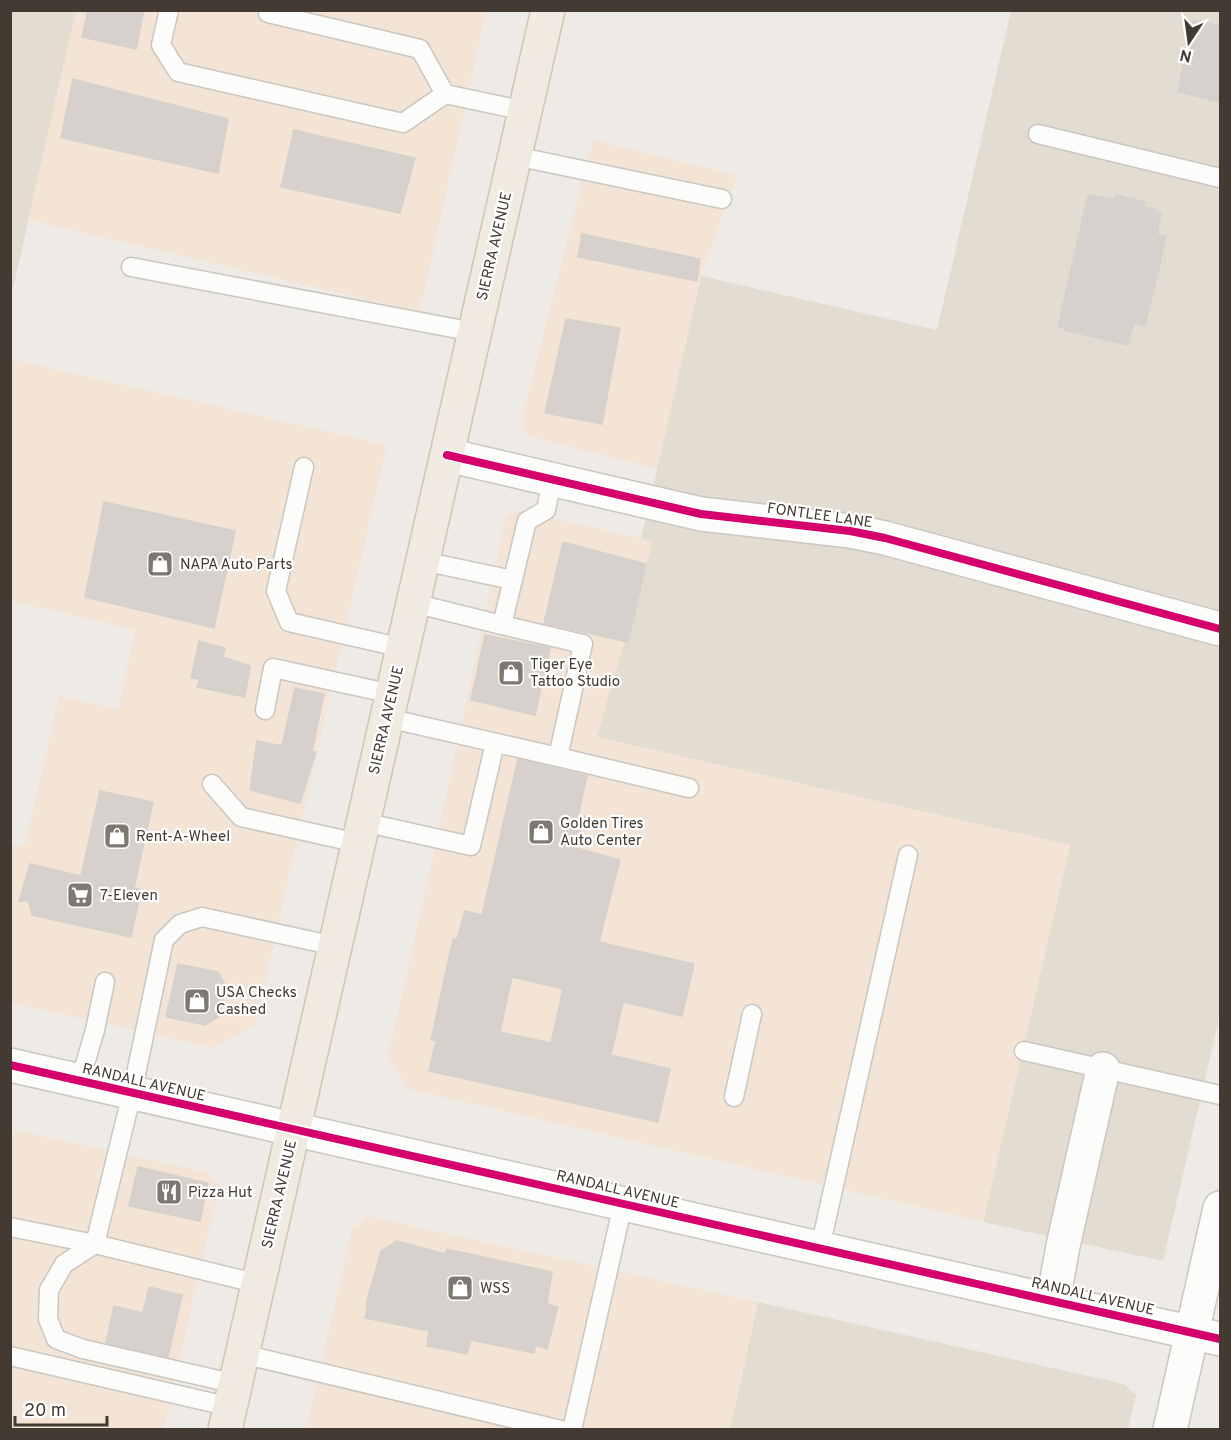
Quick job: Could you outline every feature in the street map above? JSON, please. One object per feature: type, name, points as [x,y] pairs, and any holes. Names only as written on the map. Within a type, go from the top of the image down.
[{"type":"main road","name":"SIERRA AVENUE","points":[[233,1394],[548,10]]},
{"type":"street","name":"FONTLEE LANE","points":[[447,455],[701,514],[850,531],[885,538],[1221,629]]},
{"type":"street","name":"RANDALL AVENUE","points":[[10,1065],[1207,1336]]},
{"type":"street","points":[[1053,1301],[1063,1246],[1103,1069]]},
{"type":"street","points":[[1170,1430],[1207,1336],[1221,1208]]},
{"type":"lane","points":[[169,10],[161,45],[178,72],[403,123],[445,94],[525,111]]},
{"type":"lane","points":[[269,10],[268,13],[420,49],[445,94]]},
{"type":"lane","points":[[1038,134],[1221,178]]},
{"type":"lane","points":[[515,156],[722,199]]},
{"type":"lane","points":[[131,267],[474,332]]},
{"type":"lane","points":[[304,467],[276,591],[290,622],[403,648]]},
{"type":"lane","points":[[502,625],[527,521],[546,510],[552,480]]},
{"type":"lane","points":[[423,561],[512,580]]},
{"type":"lane","points":[[413,603],[584,644],[558,757]]},
{"type":"lane","points":[[265,710],[273,668],[495,743],[689,788]]},
{"type":"lane","points":[[212,784],[241,817],[471,846],[495,743]]},
{"type":"lane","points":[[820,1248],[908,855]]},
{"type":"lane","points":[[233,1394],[56,1339],[48,1319],[49,1290],[64,1264],[96,1244],[132,1093],[164,940],[180,924],[202,917],[334,946]]},
{"type":"lane","points":[[80,1081],[95,1030],[105,982]]},
{"type":"lane","points":[[734,1097],[752,1014]]},
{"type":"lane","points":[[1024,1051],[1221,1095]]},
{"type":"lane","points":[[572,1430],[623,1204]]},
{"type":"lane","points":[[10,1227],[96,1244],[259,1284]]},
{"type":"lane","points":[[10,1356],[233,1394],[561,1430]]},
{"type":"shaded area","points":[[10,11],[76,11],[11,297]]},
{"type":"shaded area","points":[[76,11],[486,11],[420,312],[28,220]]},
{"type":"shaded area","points":[[1011,11],[1220,11],[1220,1014],[1163,1261],[983,1222],[1070,845],[596,737],[701,276],[937,330]]},
{"type":"shaded area","points":[[593,140],[737,175],[701,276],[657,469],[528,436],[520,426]]},
{"type":"shaded area","points":[[11,359],[387,445],[255,1025],[213,1048],[11,1003],[11,844],[25,846],[59,696],[118,709],[135,630],[11,601]]},
{"type":"shaded area","points":[[513,511],[523,511],[653,541],[597,737],[1070,845],[983,1222],[407,1089],[388,1056],[506,517]]},
{"type":"shaded area","points":[[11,1129],[207,1172],[219,1185],[164,1429],[11,1430]]},
{"type":"shaded area","points":[[368,1216],[758,1302],[730,1429],[306,1430],[352,1229]]},
{"type":"shaded area","points":[[758,1302],[1124,1384],[1136,1395],[1128,1429],[730,1429]]},
{"type":"building","points":[[88,10],[144,10],[136,49],[82,37]]},
{"type":"building","points":[[1192,21],[1219,25],[1221,102],[1178,92]]},
{"type":"building","points":[[73,79],[228,119],[218,173],[61,138]]},
{"type":"building","points":[[294,130],[415,158],[400,213],[281,187]]},
{"type":"building","points":[[1088,195],[1115,200],[1116,195],[1145,202],[1144,207],[1161,213],[1157,234],[1166,236],[1145,326],[1134,323],[1128,345],[1058,327]]},
{"type":"building","points":[[582,234],[700,259],[697,281],[578,257]]},
{"type":"building","points":[[566,319],[620,328],[602,424],[545,413]]},
{"type":"building","name":"NAPA Auto Parts","points":[[104,502],[235,531],[214,628],[85,597]]},
{"type":"building","points":[[563,542],[646,564],[628,642],[544,623]]},
{"type":"building","name":"Tiger Eye Tattoo Studio","points":[[485,635],[550,648],[535,715],[471,700]]},
{"type":"building","points":[[199,641],[225,648],[223,657],[250,666],[245,697],[197,687],[200,679],[191,678]]},
{"type":"building","name":"Rent-A-Wheel","points":[[295,688],[324,694],[312,752],[316,752],[300,803],[250,790],[257,741],[282,746]]},
{"type":"building","points":[[518,759],[587,776],[578,816],[585,816],[577,848],[620,860],[599,942],[694,964],[682,1016],[623,1002],[611,1055],[670,1069],[658,1122],[429,1071],[436,1041],[431,1040],[453,939],[457,939],[465,911],[482,915]],"holes":[[[512,977],[563,989],[551,1043],[500,1032]]]},
{"type":"building","points":[[100,791],[153,802],[134,888],[141,890],[131,937],[32,915],[29,901],[19,901],[30,864],[81,876]]},
{"type":"building","name":"USA Checks Cashed","points":[[178,964],[218,972],[226,986],[221,1015],[205,1025],[166,1017]]},
{"type":"building","name":"Pizza Hut","points":[[138,1167],[208,1183],[200,1221],[129,1206]]},
{"type":"building","name":"WSS","points":[[397,1241],[445,1254],[447,1249],[552,1272],[547,1304],[558,1307],[547,1349],[536,1345],[534,1353],[471,1340],[467,1354],[427,1346],[429,1331],[365,1318],[368,1305],[366,1304],[381,1251]]},
{"type":"building","points":[[149,1287],[182,1295],[168,1357],[106,1343],[114,1306],[143,1313]]},
{"type":"cycle path","points":[[447,455],[701,514],[850,531],[885,538],[1220,629]]},
{"type":"cycle path","points":[[10,1065],[1220,1339]]},
{"type":"place","name":"NAPA Auto Parts","points":[[160,564]]},
{"type":"place","name":"Tiger Eye Tattoo Studio","points":[[511,673]]},
{"type":"place","name":"Golden Tires Auto Center","points":[[541,832]]},
{"type":"place","name":"Rent-A-Wheel","points":[[117,836]]},
{"type":"place","name":"7-Eleven","points":[[80,895]]},
{"type":"place","name":"USA Checks Cashed","points":[[197,1001]]},
{"type":"place","name":"Pizza Hut","points":[[169,1192]]},
{"type":"place","name":"WSS","points":[[460,1288]]}]
